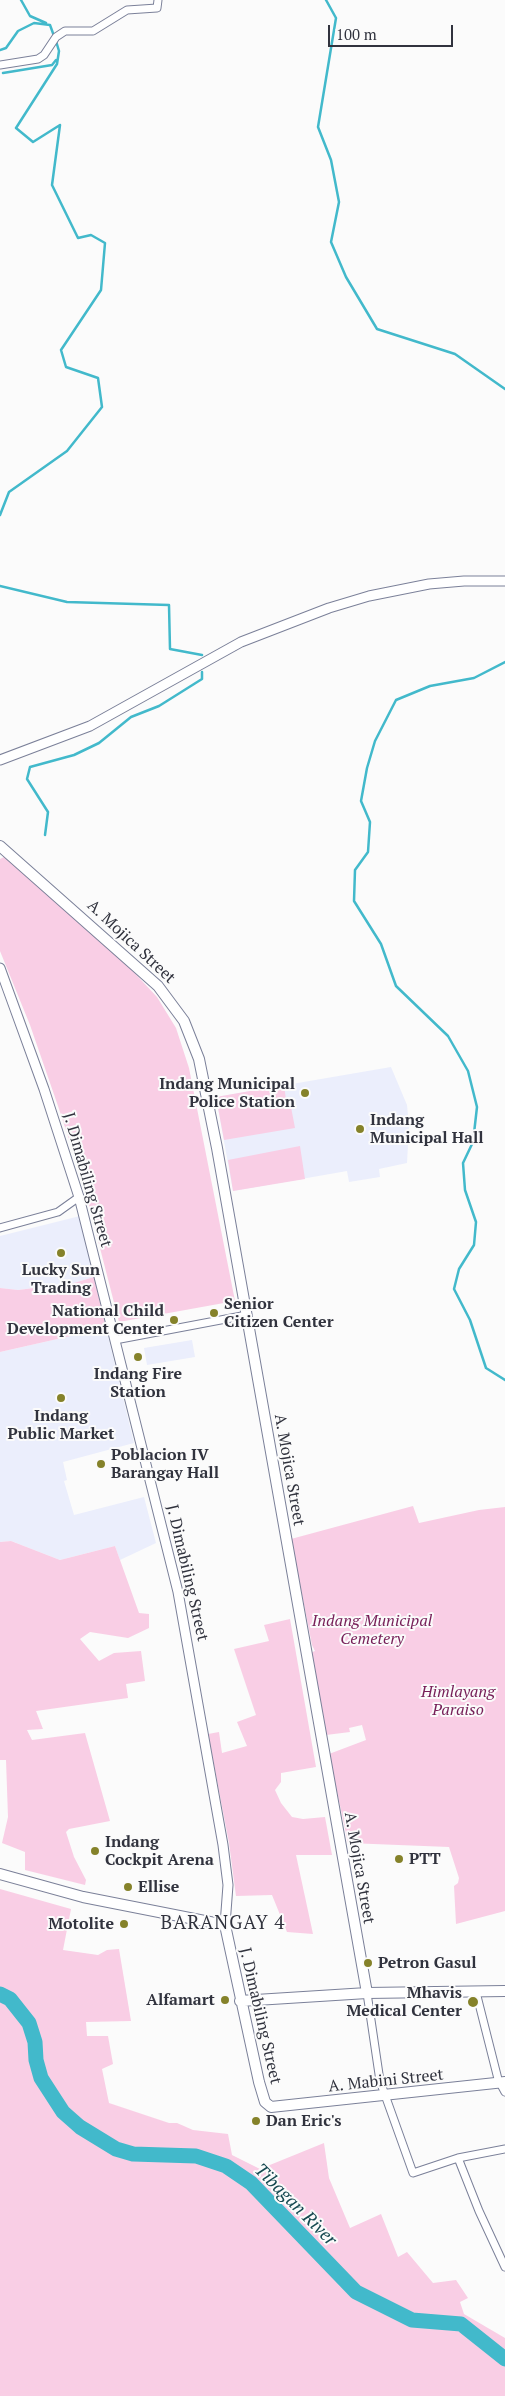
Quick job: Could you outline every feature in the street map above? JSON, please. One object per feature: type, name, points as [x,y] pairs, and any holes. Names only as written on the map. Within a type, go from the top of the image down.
[{"type":"main road","name":"A. Mojica Street","points":[[0,846],[152,979],[173,1003],[184,1021],[202,1071],[367,1993]]},
{"type":"main road","points":[[0,1874],[75,1895],[225,1925]]},
{"type":"main road","name":"J. Dimabiling Street","points":[[225,1925],[240,2001],[263,2098],[271,2108]]},
{"type":"main road","points":[[240,2001],[367,1993],[505,1990]]},
{"type":"main road","name":"A. Mabini Street","points":[[271,2108],[504,2086]]},
{"type":"street","points":[[0,65],[38,59],[44,55],[51,43],[65,32],[92,31],[127,10],[157,8],[158,0]]},
{"type":"street","points":[[0,760],[90,726],[241,642],[328,608],[369,596],[429,584],[464,581],[505,581]]},
{"type":"street","name":"J. Dimabiling Street","points":[[0,968],[44,1089],[79,1197],[176,1586],[224,1845],[228,1885],[225,1925]]},
{"type":"street","points":[[0,1228],[58,1212],[79,1197]]},
{"type":"street","points":[[115,1340],[247,1316]]},
{"type":"street","points":[[476,1992],[498,2079],[504,2086]]},
{"type":"street","name":"A. Mojica Street","points":[[367,1993],[377,2065],[384,2096],[412,2173],[458,2158]]},
{"type":"street","points":[[505,2149],[458,2158],[479,2211],[505,2267]]},
{"type":"shaded area","points":[[391,1067],[407,1105],[409,1126],[407,1163],[379,1169],[380,1177],[349,1182],[347,1171],[233,1191],[216,1097]]},
{"type":"shaded area","points":[[80,1216],[94,1277],[40,1293],[34,1288],[18,1290],[0,1288],[0,1236]]},
{"type":"shaded area","name":"Indang Public Market","points":[[106,1328],[134,1443],[63,1462],[67,1480],[64,1481],[74,1515],[144,1497],[156,1543],[120,1560],[115,1546],[60,1560],[11,1541],[0,1542],[0,1352]]},
{"type":"shaded area","points":[[192,1340],[195,1357],[147,1365],[144,1348]]},
{"type":"green space","points":[[4,857],[31,876],[129,967],[157,997],[176,1028],[189,1068],[235,1301],[119,1322],[83,1182],[30,1025],[0,951],[0,859]]},
{"type":"green space","points":[[284,1085],[287,1107],[291,1107],[295,1128],[224,1140],[216,1097]]},
{"type":"green space","points":[[300,1146],[305,1179],[233,1191],[228,1160]]},
{"type":"green space","points":[[94,1277],[106,1328],[0,1352],[0,1288],[18,1290],[34,1288],[40,1293]]},
{"type":"green space","points":[[413,1506],[419,1523],[479,1510],[505,1507],[505,1911],[456,1924],[454,1886],[458,1883],[459,1878],[449,1847],[348,1843],[329,1754],[366,1740],[362,1725],[349,1728],[350,1732],[326,1735],[310,1653],[315,1651],[312,1645],[291,1539]]},
{"type":"green space","points":[[11,1541],[60,1560],[115,1546],[139,1613],[149,1614],[149,1628],[128,1638],[90,1632],[80,1639],[99,1661],[114,1653],[141,1651],[145,1681],[126,1684],[128,1698],[36,1711],[43,1729],[27,1730],[32,1740],[85,1733],[110,1821],[69,1829],[66,1832],[74,1857],[86,1880],[85,1885],[25,1870],[25,1852],[2,1843],[8,1817],[6,1760],[0,1760],[0,1542]]},
{"type":"green space","points":[[290,1619],[316,1767],[281,1773],[281,1782],[275,1790],[281,1803],[292,1817],[303,1819],[325,1817],[332,1855],[296,1855],[313,1934],[287,1932],[272,1895],[236,1896],[229,1843],[208,1734],[219,1732],[222,1753],[247,1746],[237,1722],[256,1715],[234,1649],[269,1641],[264,1625]]},
{"type":"green space","points":[[0,1889],[71,1909],[63,1950],[98,1955],[107,1950],[119,1949],[131,2021],[86,2022],[87,2036],[108,2036],[113,2064],[102,2069],[109,2103],[169,2123],[177,2123],[193,2130],[228,2134],[232,2155],[260,2169],[324,2143],[329,2178],[350,2228],[381,2214],[398,2257],[407,2252],[433,2283],[456,2280],[468,2298],[460,2302],[464,2314],[505,2338],[505,2396],[0,2396]]},
{"type":"waterway","points":[[21,0],[30,16],[46,23]]},
{"type":"waterway","points":[[326,0],[336,18],[318,127],[331,160],[339,202],[331,242],[346,277],[377,329],[455,354],[505,389]]},
{"type":"waterway","points":[[0,50],[6,48],[18,31],[34,23],[50,25],[54,36]]},
{"type":"waterway","points":[[0,515],[9,492],[67,451],[102,407],[98,378],[66,367],[61,350],[101,290],[105,243],[91,235],[78,238],[52,185],[60,125],[33,142],[16,128],[57,64],[59,51],[56,41]]},
{"type":"waterway","points":[[3,73],[52,65],[56,60]]},
{"type":"waterway","points":[[0,586],[67,602],[169,605],[170,649],[202,655]]},
{"type":"waterway","points":[[505,662],[474,678],[430,686],[396,700],[375,741],[367,768],[361,801],[370,822],[368,852],[355,870],[354,901],[381,944],[396,986],[448,1036],[468,1071],[477,1107],[473,1142],[463,1163],[465,1190],[476,1222],[474,1245],[459,1269],[454,1289],[470,1320],[486,1368],[505,1380]]},
{"type":"waterway","points":[[45,835],[48,812],[27,779],[30,767],[74,755],[99,743],[131,717],[159,706],[202,679],[202,672]]},
{"type":"waterway","name":"Tibagan River","points":[[0,1994],[10,1999],[29,2023],[35,2042],[36,2060],[41,2078],[63,2112],[80,2127],[116,2149],[133,2154],[196,2156],[226,2166],[251,2183],[356,2292],[412,2320],[461,2324],[505,2359]]},
{"type":"place","name":"Indang Municipal Police Station","points":[[305,1093]]},
{"type":"place","name":"Indang Municipal Hall","points":[[360,1129]]},
{"type":"place","name":"Lucky Sun Trading","points":[[61,1253]]},
{"type":"place","name":"Senior Citizen Center","points":[[214,1313]]},
{"type":"place","name":"National Child Development Center","points":[[174,1320]]},
{"type":"place","name":"Indang Fire Station","points":[[138,1357]]},
{"type":"place","name":"Indang Public Market","points":[[61,1398]]},
{"type":"place","name":"Poblacion IV Barangay Hall","points":[[101,1464]]},
{"type":"place","name":"Indang Cockpit Arena","points":[[95,1851]]},
{"type":"place","name":"PTT","points":[[399,1859]]},
{"type":"place","name":"Ellise","points":[[128,1887]]},
{"type":"place","name":"Motolite","points":[[124,1924]]},
{"type":"place","name":"Petron Gasul","points":[[368,1963]]},
{"type":"place","name":"Alfamart","points":[[225,2000]]},
{"type":"place","name":"Mhavis Medical Center","points":[[473,2002]]},
{"type":"place","name":"Dan Eric's","points":[[256,2121]]},
{"type":"district","name":"BARANGAY 4","points":[[223,1924]]},
{"type":"park label","name":"Indang Municipal Cemetery","points":[[372,1630]]},
{"type":"park label","name":"Himlayang Paraiso","points":[[458,1701]]}]
